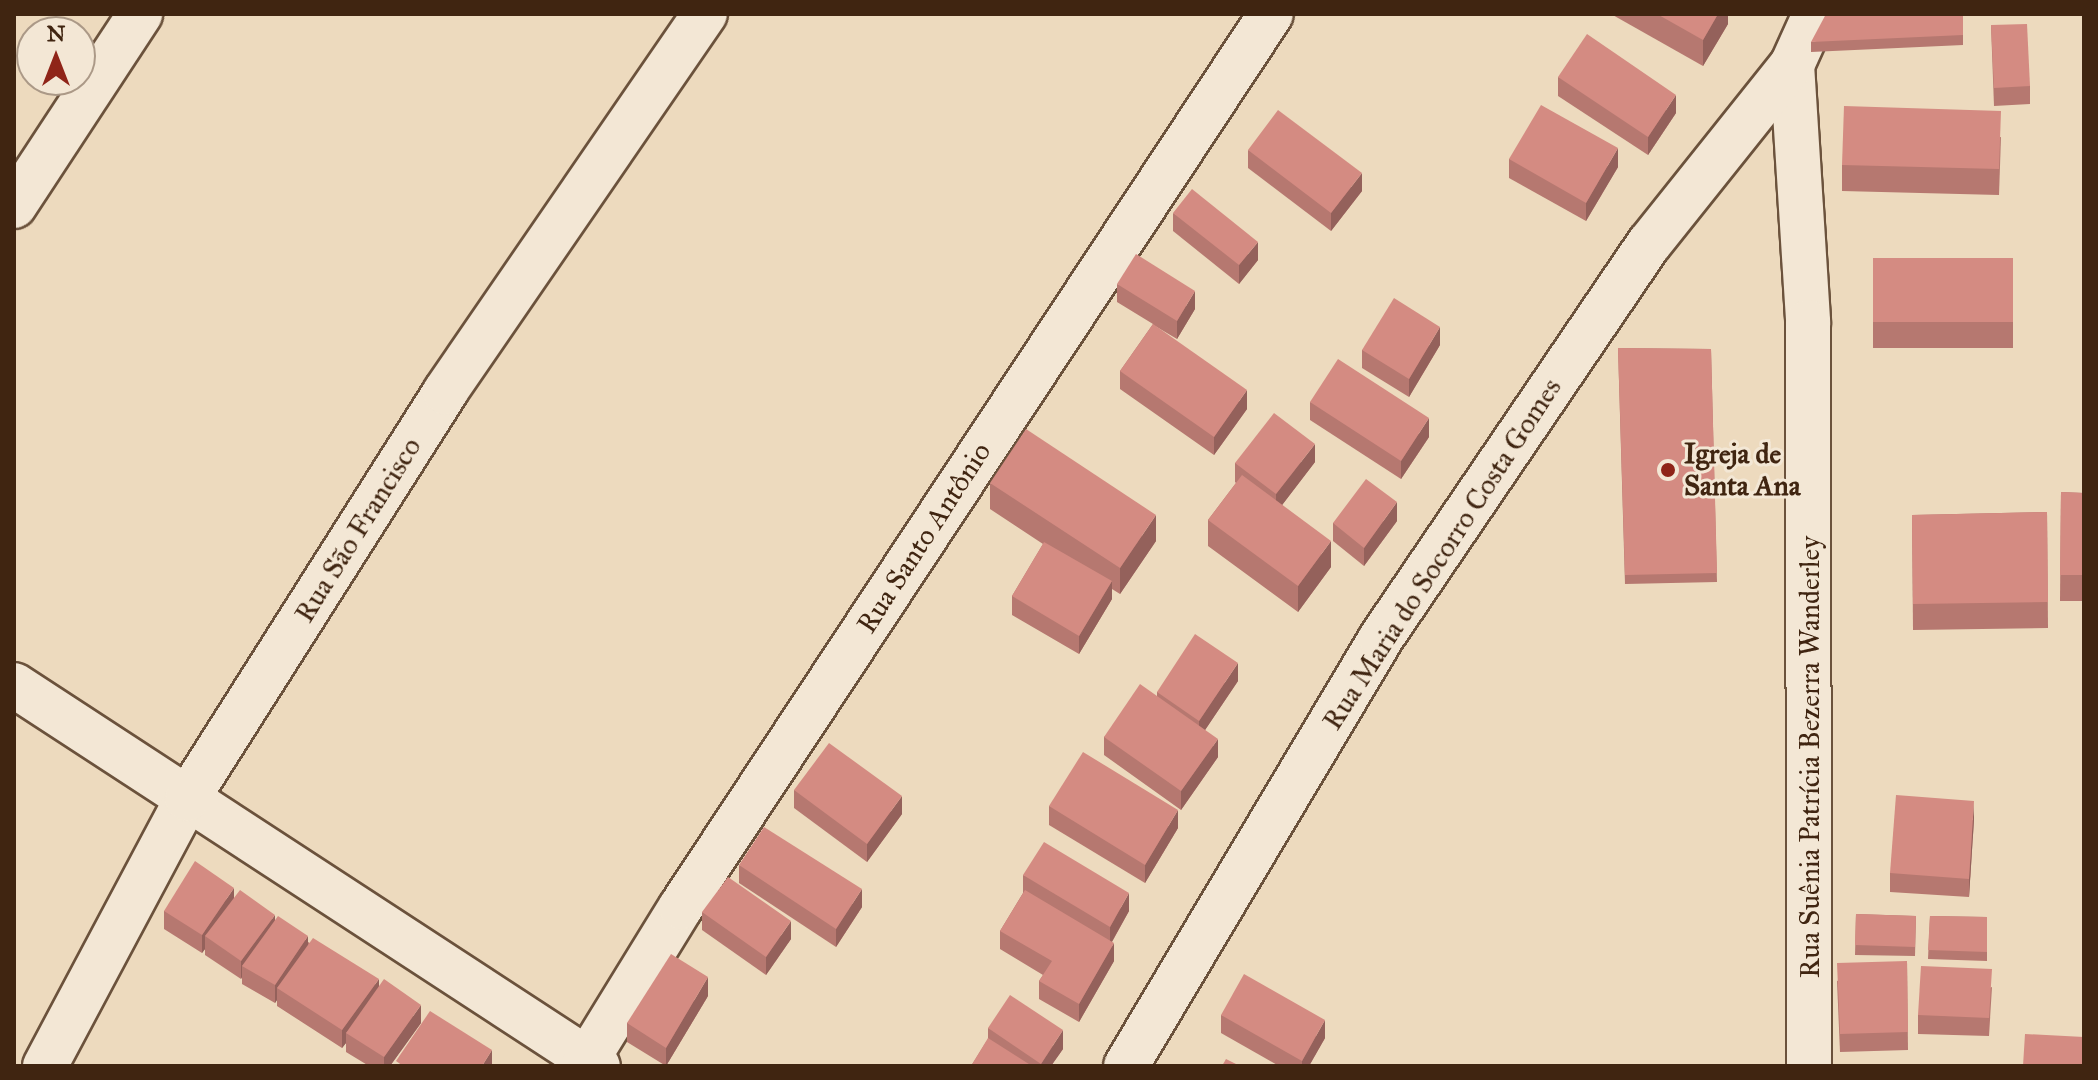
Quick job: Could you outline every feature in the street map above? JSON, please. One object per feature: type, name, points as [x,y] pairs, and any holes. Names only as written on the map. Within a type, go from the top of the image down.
[{"type":"street","points":[[14,206],[140,14]]},
{"type":"street","name":"Rua São Francisco","points":[[45,1066],[187,799],[445,392],[705,14]]},
{"type":"street","name":"Rua Santo Antônio","points":[[589,1064],[716,853],[1271,14]]},
{"type":"street","points":[[1792,65],[1815,14]]},
{"type":"street","name":"Rua Maria do Socorro Costa Gomes","points":[[1126,1066],[1381,638],[1649,244],[1792,65]]},
{"type":"street","name":"Rua Suênia Patrícia Bezerra Wanderley","points":[[1792,65],[1808,322],[1809,1066]]},
{"type":"street","points":[[14,685],[589,1064]]},
{"type":"building","points":[[1657,14],[1718,14],[1703,40]]},
{"type":"building","points":[[1826,14],[1963,14],[1963,35],[1811,42]]},
{"type":"building","points":[[2027,24],[2030,86],[1994,88],[1991,25]]},
{"type":"building","points":[[1587,34],[1676,95],[1648,137],[1558,77]]},
{"type":"building","points":[[1541,105],[1618,148],[1586,203],[1509,159]]},
{"type":"building","points":[[1844,106],[2001,111],[1999,169],[1842,165]]},
{"type":"building","points":[[1278,110],[1362,173],[1331,213],[1248,150]]},
{"type":"building","points":[[1192,189],[1258,242],[1239,265],[1173,213]]},
{"type":"building","points":[[1136,254],[1195,291],[1177,321],[1117,284]]},
{"type":"building","points":[[1873,258],[2013,258],[2013,322],[1873,322]]},
{"type":"building","points":[[1394,298],[1440,327],[1409,379],[1362,350]]},
{"type":"building","points":[[1153,324],[1247,390],[1214,437],[1120,371]]},
{"type":"building","name":"Igreja de Santa Ana","points":[[1618,348],[1711,349],[1717,573],[1625,575]]},
{"type":"building","points":[[1338,359],[1429,418],[1401,461],[1310,402]]},
{"type":"building","points":[[1274,413],[1315,444],[1276,494],[1235,463]]},
{"type":"building","points":[[1026,429],[1156,515],[1120,568],[990,483]]},
{"type":"building","points":[[1242,475],[1331,541],[1298,586],[1208,520]]},
{"type":"building","points":[[1366,479],[1397,502],[1364,548],[1333,523]]},
{"type":"building","points":[[2061,492],[2084,493],[2084,575],[2060,575]]},
{"type":"building","points":[[2047,512],[2048,602],[1913,604],[1912,515]]},
{"type":"building","points":[[1044,542],[1112,581],[1079,636],[1012,596]]},
{"type":"building","points":[[1195,634],[1238,663],[1199,721],[1157,692]]},
{"type":"building","points":[[1140,684],[1218,739],[1181,791],[1104,737]]},
{"type":"building","points":[[829,743],[902,796],[867,844],[794,790]]},
{"type":"building","points":[[1083,752],[1178,810],[1145,865],[1049,806]]},
{"type":"building","points":[[1896,795],[1974,801],[1969,879],[1890,873]]},
{"type":"building","points":[[764,827],[862,889],[836,929],[739,865]]},
{"type":"building","points":[[1044,842],[1129,893],[1110,927],[1023,875]]},
{"type":"building","points":[[195,861],[234,888],[202,935],[164,911]]},
{"type":"building","points":[[728,877],[791,921],[766,957],[702,912]]},
{"type":"building","points":[[240,890],[275,915],[241,961],[205,936]]},
{"type":"building","points":[[1025,890],[1114,943],[1079,1004],[1039,981],[1052,961],[1000,931]]},
{"type":"building","points":[[1856,914],[1916,916],[1915,947],[1855,945]]},
{"type":"building","points":[[278,916],[308,936],[275,985],[242,966]]},
{"type":"building","points":[[1930,916],[1987,917],[1987,952],[1928,950]]},
{"type":"building","points":[[313,938],[379,979],[342,1030],[277,988]]},
{"type":"building","points":[[671,954],[708,977],[666,1048],[627,1023]]},
{"type":"building","points":[[1907,961],[1908,1032],[1840,1034],[1837,963]]},
{"type":"building","points":[[1921,966],[1992,969],[1989,1018],[1918,1015]]},
{"type":"building","points":[[1244,974],[1325,1020],[1302,1061],[1221,1015]]},
{"type":"building","points":[[384,979],[421,1005],[384,1057],[346,1033]]},
{"type":"building","points":[[1010,995],[1063,1030],[1041,1064],[988,1028]]},
{"type":"building","points":[[430,1011],[492,1050],[482,1066],[403,1066],[396,1061]]},
{"type":"building","points":[[2025,1034],[2084,1037],[2084,1066],[2023,1066]]},
{"type":"building","points":[[988,1038],[1032,1066],[971,1066]]},
{"type":"building","points":[[1226,1059],[1240,1066],[1222,1066]]},
{"type":"place","name":"Igreja de Santa Ana","points":[[1668,470]]}]
